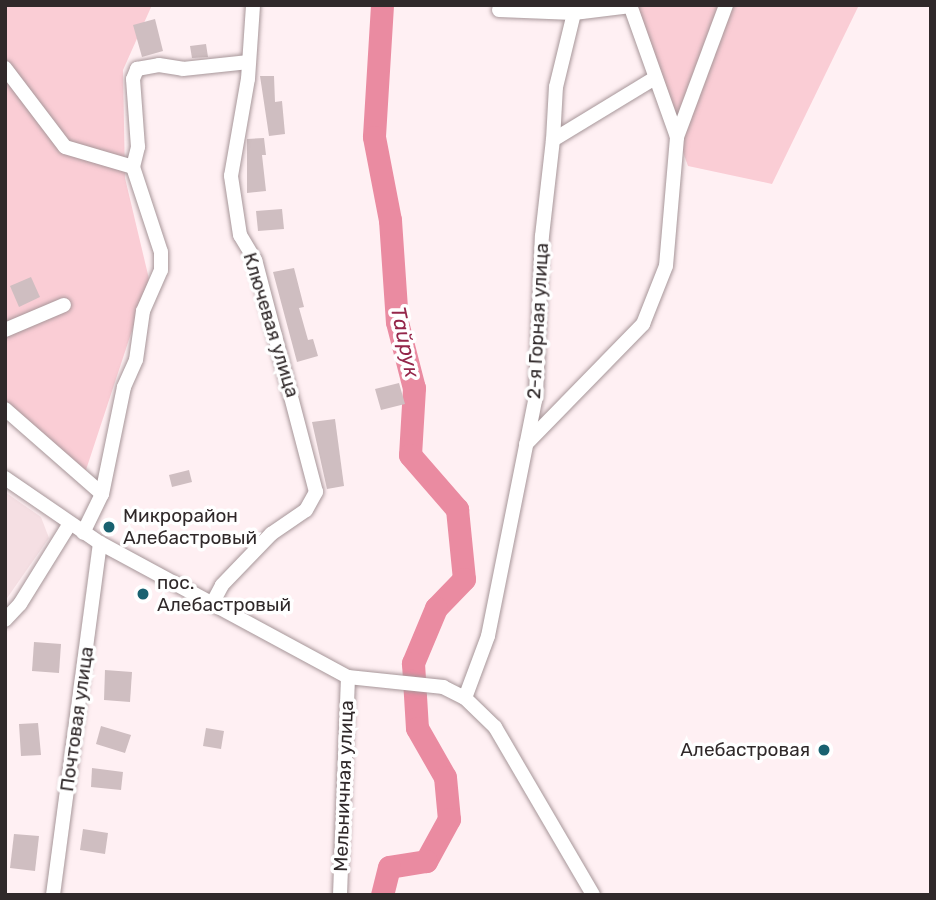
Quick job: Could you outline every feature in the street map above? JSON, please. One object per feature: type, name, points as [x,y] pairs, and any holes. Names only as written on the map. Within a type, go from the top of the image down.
[{"type":"street","name":"Ключевая улица","points":[[212,604],[222,585],[271,534],[306,510],[316,492],[255,260],[240,235],[231,176],[249,62],[253,5]]},
{"type":"street","points":[[526,444],[643,324],[666,266],[677,137],[726,5]]},
{"type":"street","points":[[499,9],[574,13],[631,6],[677,137]]},
{"type":"street","name":"2-я Горная улица","points":[[466,698],[488,636],[536,396],[542,236],[556,87],[574,13]]},
{"type":"street","points":[[83,533],[102,494],[124,387],[136,360],[143,311],[161,270],[162,252],[133,167],[138,147],[133,79],[137,69],[159,65],[183,69],[249,62]]},
{"type":"street","points":[[5,68],[65,147],[133,167]]},
{"type":"street","points":[[553,139],[655,78]]},
{"type":"street","points":[[5,330],[64,305]]},
{"type":"street","points":[[5,410],[102,494]]},
{"type":"street","points":[[5,478],[100,543],[348,677],[443,687],[466,698],[495,727],[593,895]]},
{"type":"street","points":[[5,620],[20,604],[69,524]]},
{"type":"street","name":"Почтовая улица","points":[[53,895],[100,543]]},
{"type":"street","name":"Мельничная улица","points":[[340,895],[348,677]]},
{"type":"shaded area","points":[[5,5],[152,5],[123,70],[125,178],[149,279],[82,482],[5,410]]},
{"type":"shaded area","points":[[630,5],[859,5],[772,184],[688,166]]},
{"type":"shaded area","points":[[5,492],[41,517],[49,538],[5,601]]},
{"type":"building","points":[[155,19],[163,51],[142,57],[133,25]]},
{"type":"building","points":[[206,44],[208,57],[192,58],[190,46]]},
{"type":"building","points":[[260,76],[274,76],[275,102],[282,101],[285,134],[269,136]]},
{"type":"building","points":[[264,138],[266,155],[262,155],[266,191],[247,193],[247,139]]},
{"type":"building","points":[[282,209],[284,229],[258,231],[256,211]]},
{"type":"building","points":[[294,268],[304,307],[299,308],[308,340],[313,339],[318,356],[297,362],[273,272]]},
{"type":"building","points":[[31,277],[40,297],[19,307],[10,286]]},
{"type":"building","points":[[399,383],[405,404],[381,410],[375,389]]},
{"type":"building","points":[[335,419],[344,486],[327,489],[312,422]]},
{"type":"building","points":[[189,470],[192,482],[172,487],[169,475]]},
{"type":"building","points":[[34,642],[61,644],[59,673],[32,671]]},
{"type":"building","points":[[105,670],[132,672],[130,702],[104,700]]},
{"type":"building","points":[[38,723],[41,755],[21,756],[19,724]]},
{"type":"building","points":[[101,726],[131,735],[125,753],[96,744]]},
{"type":"building","points":[[206,728],[224,731],[221,749],[203,746]]},
{"type":"building","points":[[92,768],[123,772],[121,790],[91,787]]},
{"type":"building","points":[[83,829],[108,833],[105,854],[80,850]]},
{"type":"building","points":[[14,834],[39,836],[35,871],[10,868]]},
{"type":"waterway","name":"Тайрук","points":[[382,5],[374,137],[390,220],[397,322],[414,388],[410,455],[457,509],[464,579],[436,608],[413,663],[417,728],[445,777],[449,819],[426,861],[389,867],[382,895]]},
{"type":"place","name":"Микрорайон Алебастровый","points":[[109,527]]},
{"type":"place","name":"пос. Алебастровый","points":[[143,594]]},
{"type":"place","name":"Алебастровая","points":[[824,750]]}]
